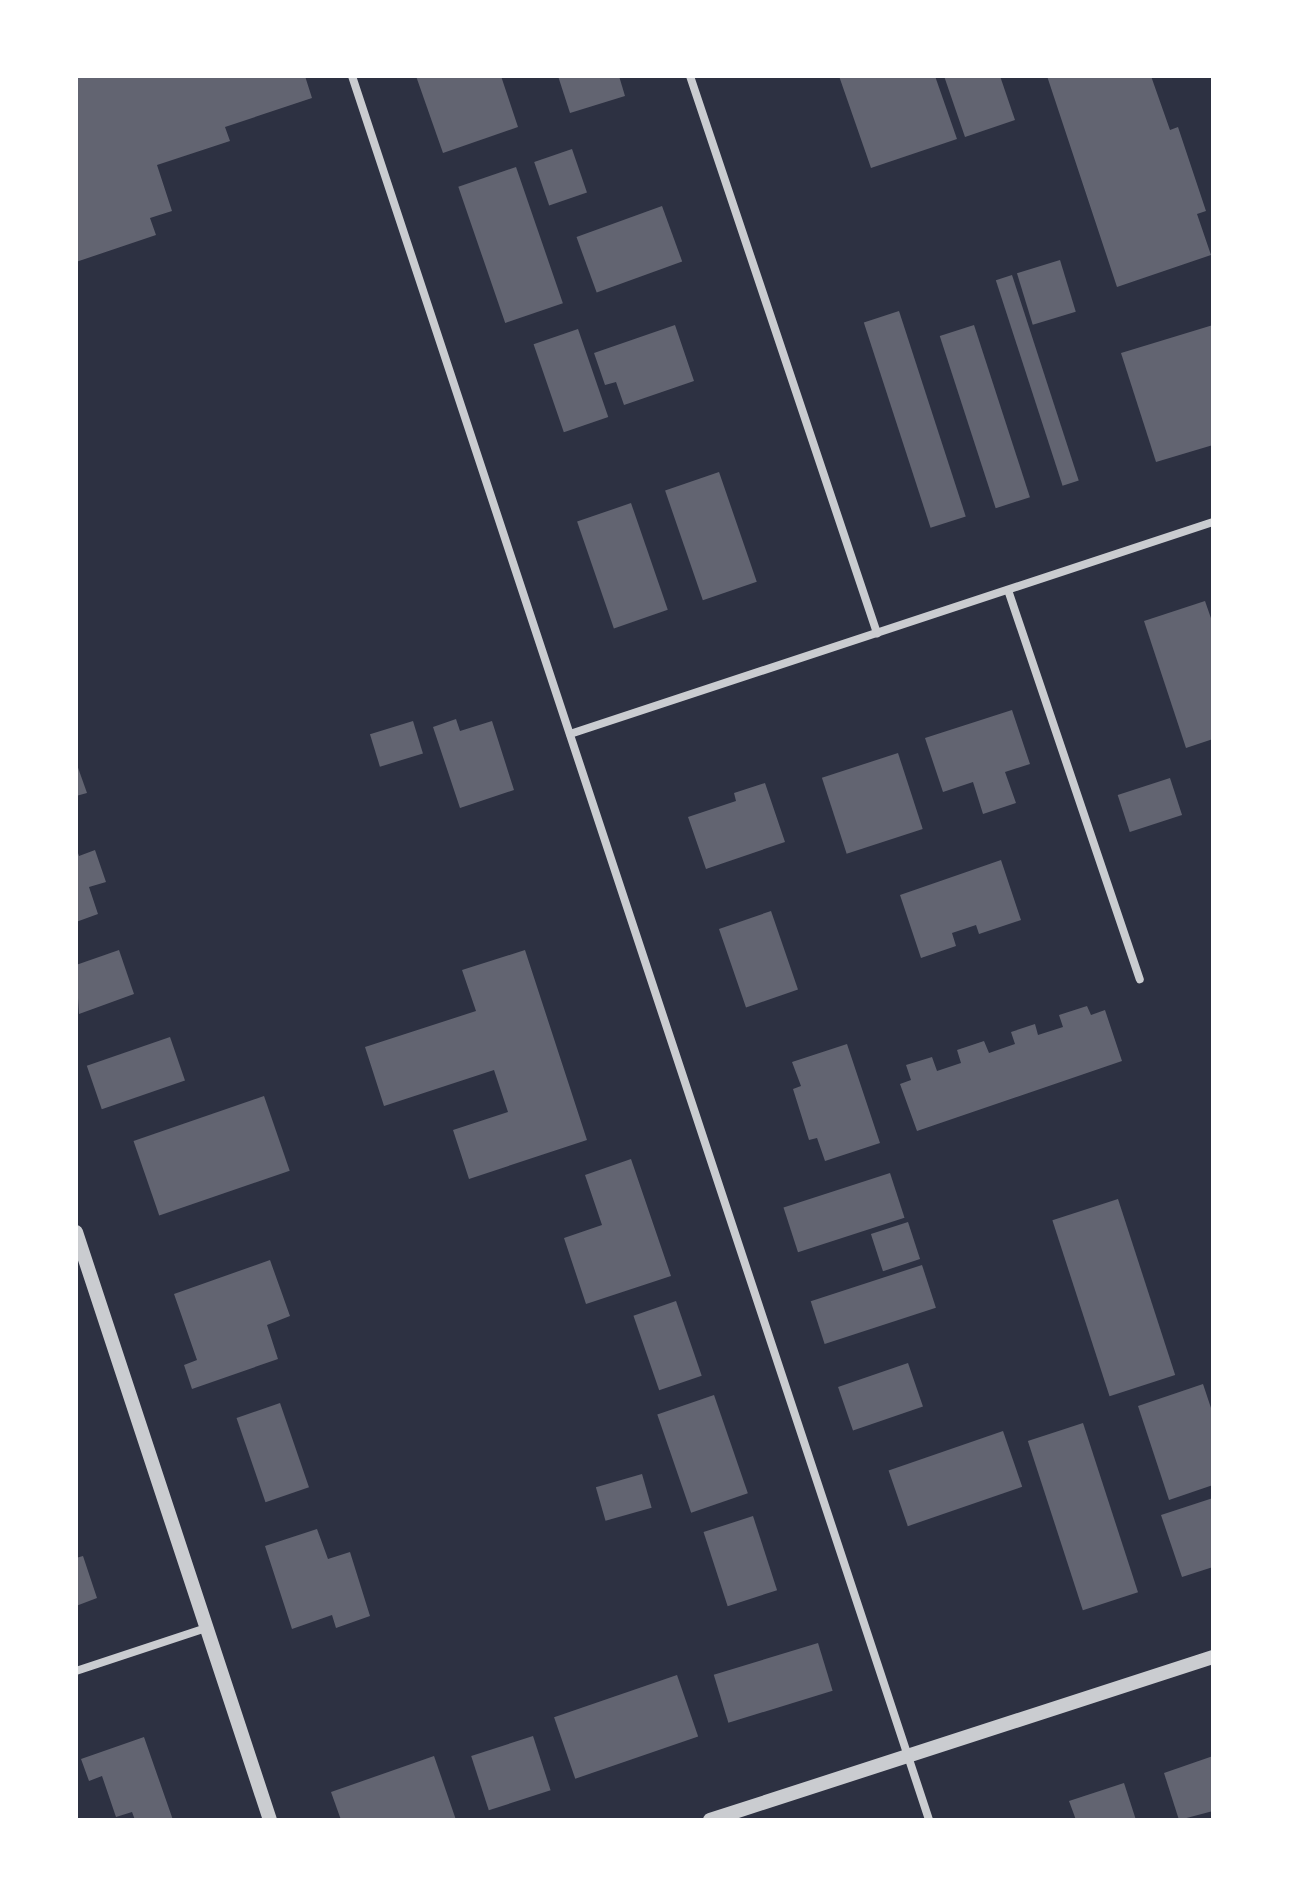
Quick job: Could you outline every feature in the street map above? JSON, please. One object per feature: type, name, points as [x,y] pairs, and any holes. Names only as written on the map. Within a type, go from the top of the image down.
[{"type":"street","points":[[352,76],[929,1820]]},
{"type":"street","points":[[690,76],[877,633]]},
{"type":"street","points":[[570,734],[1213,522]]},
{"type":"street","points":[[1008,590],[1140,979]]},
{"type":"street","points":[[76,1232],[270,1820]]},
{"type":"street","points":[[76,1671],[206,1628]]},
{"type":"street","points":[[710,1820],[1213,1657]]},
{"type":"building","points":[[76,76],[305,76],[312,98],[225,127],[230,141],[157,165],[172,211],[150,218],[156,235],[76,262]]},
{"type":"building","points":[[416,76],[501,76],[518,127],[443,153]]},
{"type":"building","points":[[558,76],[619,76],[625,96],[570,113]]},
{"type":"building","points":[[839,76],[935,76],[957,139],[871,168]]},
{"type":"building","points":[[944,76],[1000,76],[1015,120],[965,137]]},
{"type":"building","points":[[1047,76],[1151,76],[1170,130],[1178,127],[1206,211],[1197,214],[1211,255],[1117,287]]},
{"type":"building","points":[[572,149],[587,192],[549,206],[534,162]]},
{"type":"building","points":[[516,167],[563,303],[505,323],[458,187]]},
{"type":"building","points":[[662,206],[682,261],[597,293],[576,237]]},
{"type":"building","points":[[1060,260],[1076,312],[1033,325],[1017,273]]},
{"type":"building","points":[[1012,275],[1079,480],[1063,486],[996,280]]},
{"type":"building","points":[[899,311],[966,516],[931,528],[864,322]]},
{"type":"building","points":[[675,325],[694,381],[624,405],[616,382],[605,385],[594,353]]},
{"type":"building","points":[[974,325],[1030,497],[996,508],[940,336]]},
{"type":"building","points":[[1213,325],[1213,445],[1156,462],[1121,353]]},
{"type":"building","points":[[578,329],[608,417],[564,432],[534,344]]},
{"type":"building","points":[[719,472],[757,582],[703,600],[665,491]]},
{"type":"building","points":[[631,503],[668,610],[614,628],[577,522]]},
{"type":"building","points":[[1205,601],[1213,624],[1213,739],[1186,748],[1144,621]]},
{"type":"building","points":[[1012,710],[1030,764],[1005,772],[1016,803],[983,814],[973,782],[943,792],[925,738]]},
{"type":"building","points":[[456,719],[460,731],[492,721],[514,790],[460,808],[433,727]]},
{"type":"building","points":[[413,721],[423,754],[380,767],[370,734]]},
{"type":"building","points":[[898,753],[923,829],[847,854],[822,778]]},
{"type":"building","points":[[76,762],[87,793],[76,796]]},
{"type":"building","points":[[1170,778],[1182,815],[1130,832],[1118,795]]},
{"type":"building","points":[[765,783],[785,842],[706,869],[688,817],[736,801],[734,793]]},
{"type":"building","points":[[76,847],[79,856],[95,850],[106,882],[89,887],[98,914],[76,922]]},
{"type":"building","points":[[1001,860],[1021,920],[979,934],[976,925],[952,933],[956,946],[921,958],[900,895]]},
{"type":"building","points":[[771,911],[798,989],[746,1007],[719,929]]},
{"type":"building","points":[[119,950],[134,994],[79,1014],[76,965]]},
{"type":"building","points":[[525,950],[587,1140],[469,1179],[453,1130],[508,1112],[494,1070],[384,1106],[365,1047],[476,1011],[462,970]]},
{"type":"building","points":[[1087,1006],[1091,1015],[1105,1010],[1122,1061],[917,1131],[900,1084],[911,1080],[906,1065],[932,1057],[937,1071],[961,1063],[957,1050],[984,1041],[989,1053],[1015,1044],[1011,1032],[1035,1024],[1038,1035],[1063,1027],[1059,1015]]},
{"type":"building","points":[[170,1037],[185,1080],[102,1109],[87,1066]]},
{"type":"building","points":[[847,1044],[880,1143],[825,1161],[817,1138],[809,1140],[793,1089],[801,1086],[792,1062]]},
{"type":"building","points":[[264,1096],[290,1171],[159,1216],[134,1141]]},
{"type":"building","points":[[631,1159],[671,1276],[586,1304],[564,1238],[602,1225],[585,1175]]},
{"type":"building","points":[[890,1173],[905,1218],[798,1252],[783,1208]]},
{"type":"building","points":[[1118,1199],[1175,1375],[1110,1396],[1052,1220]]},
{"type":"building","points":[[908,1222],[920,1259],[883,1271],[871,1234]]},
{"type":"building","points":[[270,1260],[290,1316],[267,1325],[278,1359],[192,1389],[184,1365],[197,1360],[174,1294]]},
{"type":"building","points":[[922,1265],[936,1308],[825,1344],[811,1301]]},
{"type":"building","points":[[676,1301],[702,1376],[659,1390],[633,1316]]},
{"type":"building","points":[[908,1363],[923,1406],[853,1431],[838,1387]]},
{"type":"building","points":[[1203,1384],[1213,1414],[1213,1485],[1169,1500],[1138,1406]]},
{"type":"building","points":[[714,1395],[748,1493],[691,1513],[657,1415]]},
{"type":"building","points":[[280,1403],[309,1487],[265,1502],[237,1418]]},
{"type":"building","points":[[1083,1423],[1138,1592],[1083,1610],[1028,1441]]},
{"type":"building","points":[[1003,1431],[1022,1487],[908,1526],[889,1470]]},
{"type":"building","points":[[642,1474],[652,1508],[606,1521],[596,1487]]},
{"type":"building","points":[[1213,1498],[1213,1567],[1182,1577],[1161,1515]]},
{"type":"building","points":[[753,1516],[777,1590],[728,1606],[704,1532]]},
{"type":"building","points":[[317,1529],[328,1559],[350,1552],[370,1616],[336,1628],[332,1615],[292,1629],[265,1546]]},
{"type":"building","points":[[83,1556],[97,1598],[76,1606],[76,1558]]},
{"type":"building","points":[[818,1643],[833,1691],[728,1723],[714,1675]]},
{"type":"building","points":[[677,1675],[698,1736],[575,1779],[554,1717]]},
{"type":"building","points":[[533,1736],[551,1790],[489,1810],[471,1756]]},
{"type":"building","points":[[144,1737],[173,1820],[135,1820],[132,1812],[116,1817],[102,1776],[89,1781],[81,1759]]},
{"type":"building","points":[[434,1756],[456,1820],[341,1820],[331,1792]]},
{"type":"building","points":[[1213,1756],[1213,1811],[1179,1820],[1164,1773]]},
{"type":"building","points":[[1124,1783],[1136,1820],[1076,1820],[1069,1801]]}]
